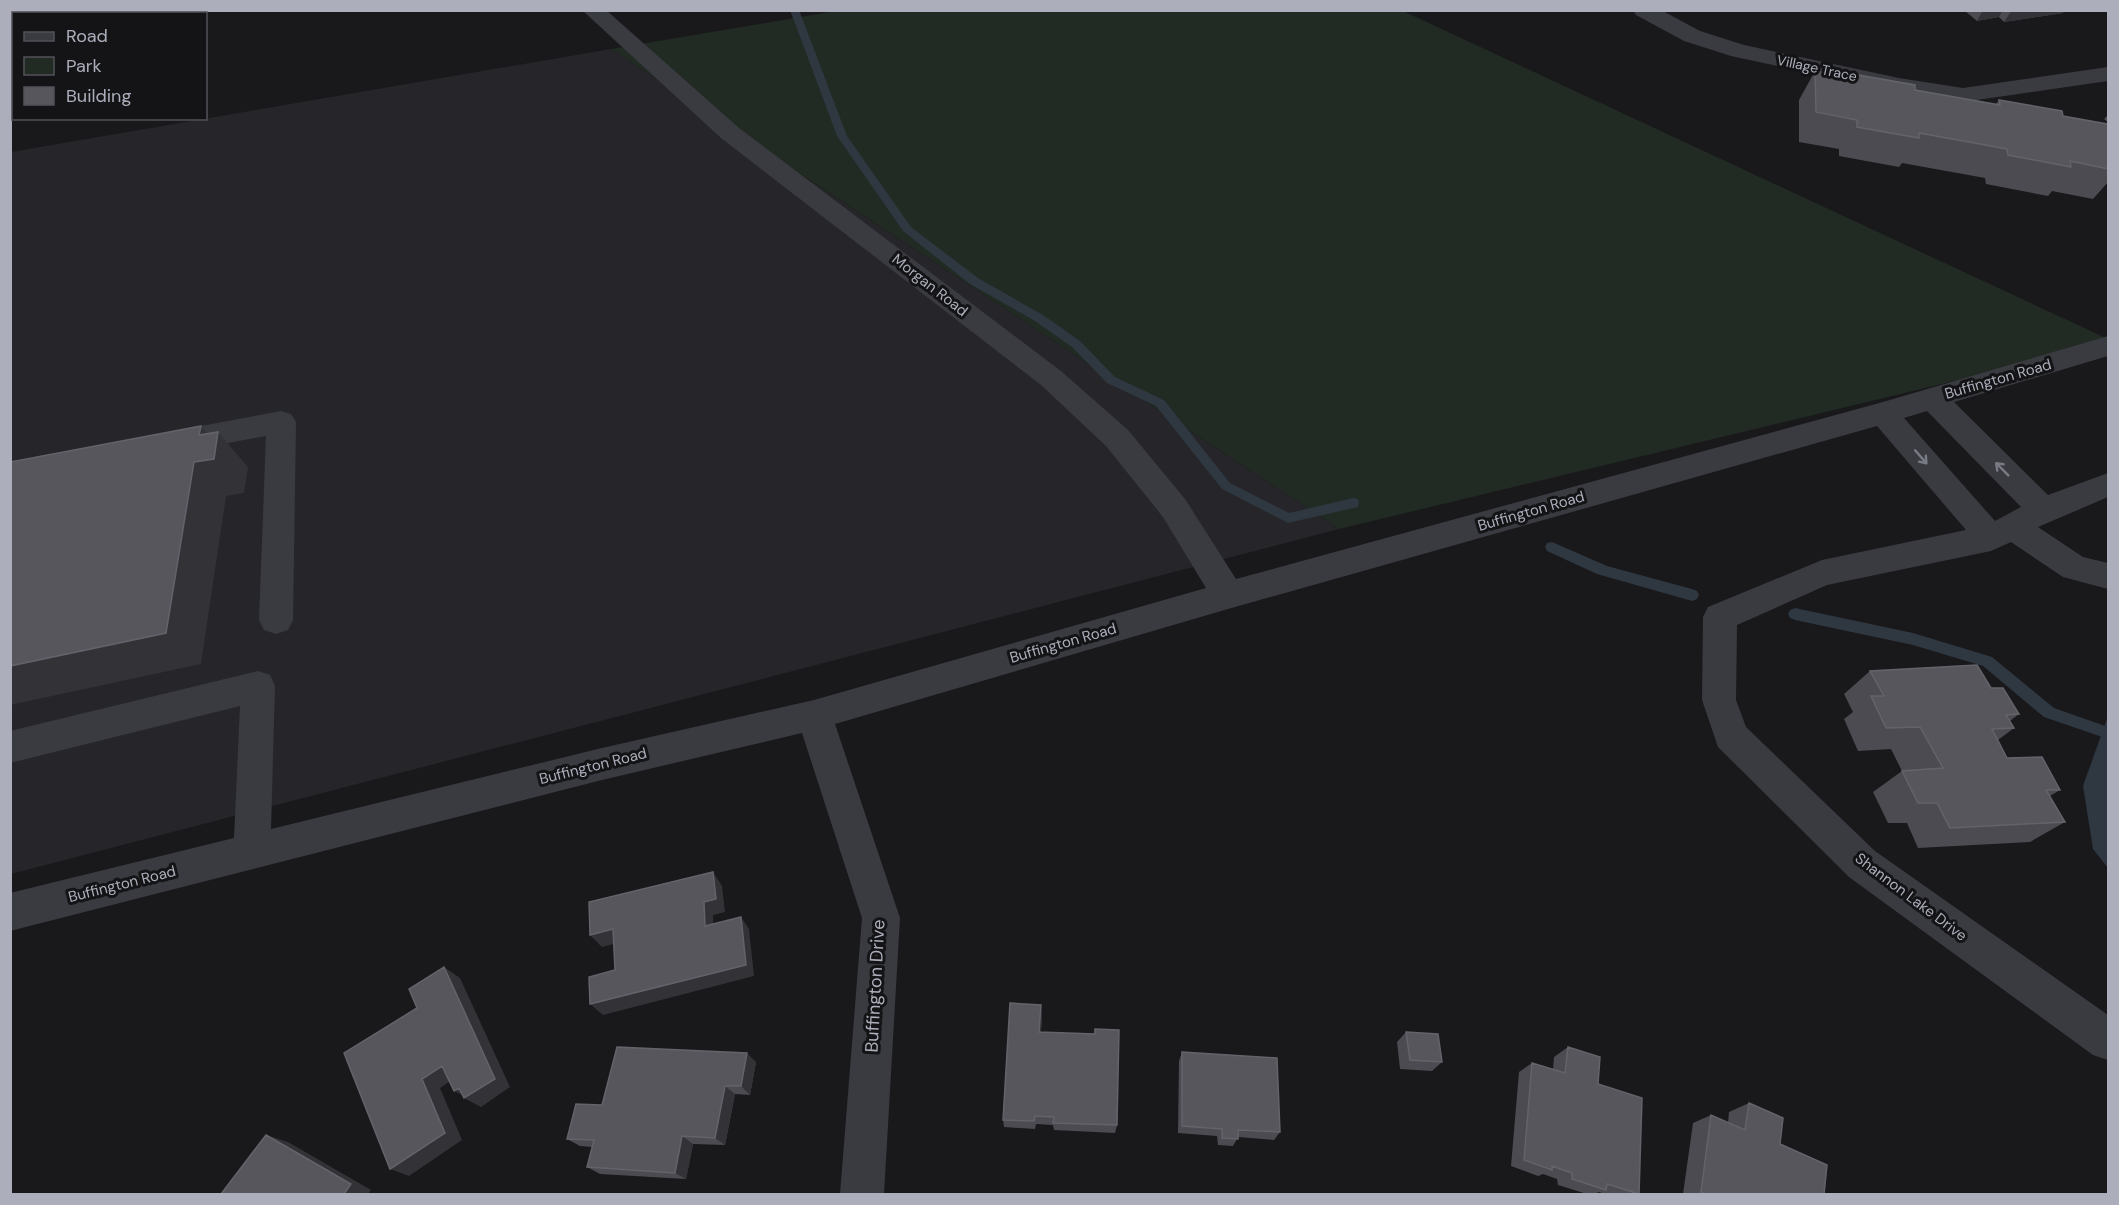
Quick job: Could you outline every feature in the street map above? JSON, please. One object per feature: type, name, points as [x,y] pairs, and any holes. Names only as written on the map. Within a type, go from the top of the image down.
[{"type":"street","name":"Morgan Road","points":[[593,10],[730,132],[1051,378],[1118,438],[1174,508],[1228,595]]},
{"type":"street","name":"Village Trace","points":[[1644,10],[1692,36],[1739,51],[1963,95],[2109,74]]},
{"type":"street","name":"Buffington Road","points":[[10,912],[602,764],[814,716],[1228,595],[1882,413],[2109,346]]},
{"type":"street","points":[[1932,398],[2043,510]]},
{"type":"street","points":[[1882,413],[2002,532],[2074,568],[2109,576]]},
{"type":"street","points":[[152,446],[281,422],[276,620]]},
{"type":"street","points":[[2002,532],[2043,510],[2109,485]]},
{"type":"street","name":"Shannon Lake Drive","points":[[2002,532],[1822,573],[1720,618],[1719,700],[1731,736],[1862,864],[2109,1040]]},
{"type":"street","points":[[10,747],[258,686],[252,852]]},
{"type":"street","name":"Buffington Drive","points":[[814,716],[881,918],[862,1194]]},
{"type":"shaded area","points":[[611,49],[1339,529],[11,874],[11,152]]},
{"type":"shaded area","points":[[2108,716],[2108,868],[2093,849],[2083,786]]},
{"type":"green space","points":[[836,11],[1403,11],[2108,339],[2108,344],[1339,529],[611,49]]},
{"type":"building","points":[[1815,71],[1858,79],[1858,75],[1915,85],[1915,90],[2000,105],[1999,100],[2062,111],[2063,116],[2107,124],[2109,169],[2070,161],[2071,167],[2008,155],[2007,149],[1919,133],[1919,138],[1857,127],[1857,120],[1816,112]]},
{"type":"building","points":[[201,426],[199,435],[218,432],[214,459],[194,462],[166,633],[10,666],[10,462]]},
{"type":"building","points":[[1977,665],[1991,688],[2003,688],[2019,714],[2006,715],[2014,728],[1992,729],[2007,758],[2042,757],[2060,790],[2046,790],[2065,822],[1950,828],[1937,803],[1918,803],[1902,771],[1943,768],[1920,727],[1886,728],[1871,696],[1884,696],[1870,671]]},
{"type":"building","points":[[713,872],[716,899],[704,902],[705,926],[741,917],[746,965],[590,1004],[589,977],[615,970],[613,929],[590,935],[589,902]]},
{"type":"building","points":[[444,967],[495,1079],[464,1098],[459,1088],[454,1091],[442,1066],[422,1079],[445,1133],[390,1169],[344,1053],[417,1008],[409,989]]},
{"type":"building","points":[[1010,1003],[1041,1005],[1039,1032],[1095,1034],[1095,1029],[1119,1030],[1117,1125],[1053,1123],[1054,1117],[1035,1116],[1034,1121],[1003,1120]]},
{"type":"building","points":[[1406,1032],[1438,1034],[1442,1062],[1410,1060]]},
{"type":"building","points":[[617,1047],[747,1053],[741,1086],[725,1086],[715,1138],[682,1136],[675,1173],[587,1167],[594,1140],[567,1139],[576,1104],[602,1105]]},
{"type":"building","points":[[1568,1047],[1600,1057],[1598,1084],[1642,1098],[1639,1194],[1607,1184],[1606,1190],[1572,1179],[1572,1173],[1552,1166],[1552,1170],[1524,1160],[1532,1063],[1565,1073]]},
{"type":"building","points":[[1182,1052],[1277,1058],[1280,1132],[1238,1130],[1238,1139],[1222,1138],[1222,1129],[1182,1126]]},
{"type":"building","points":[[1749,1103],[1783,1118],[1780,1144],[1827,1165],[1824,1194],[1707,1194],[1701,1192],[1711,1115],[1745,1130]]},
{"type":"building","points":[[266,1135],[351,1184],[344,1194],[221,1194]]},
{"type":"waterway","points":[[794,10],[842,136],[907,229],[974,281],[1039,318],[1076,344],[1111,380],[1160,403],[1226,486],[1288,518],[1353,503]]},
{"type":"waterway","points":[[1552,547],[1602,570],[1638,582],[1692,595]]},
{"type":"waterway","points":[[1795,614],[1913,639],[1987,661],[2049,713],[2108,733]]}]
